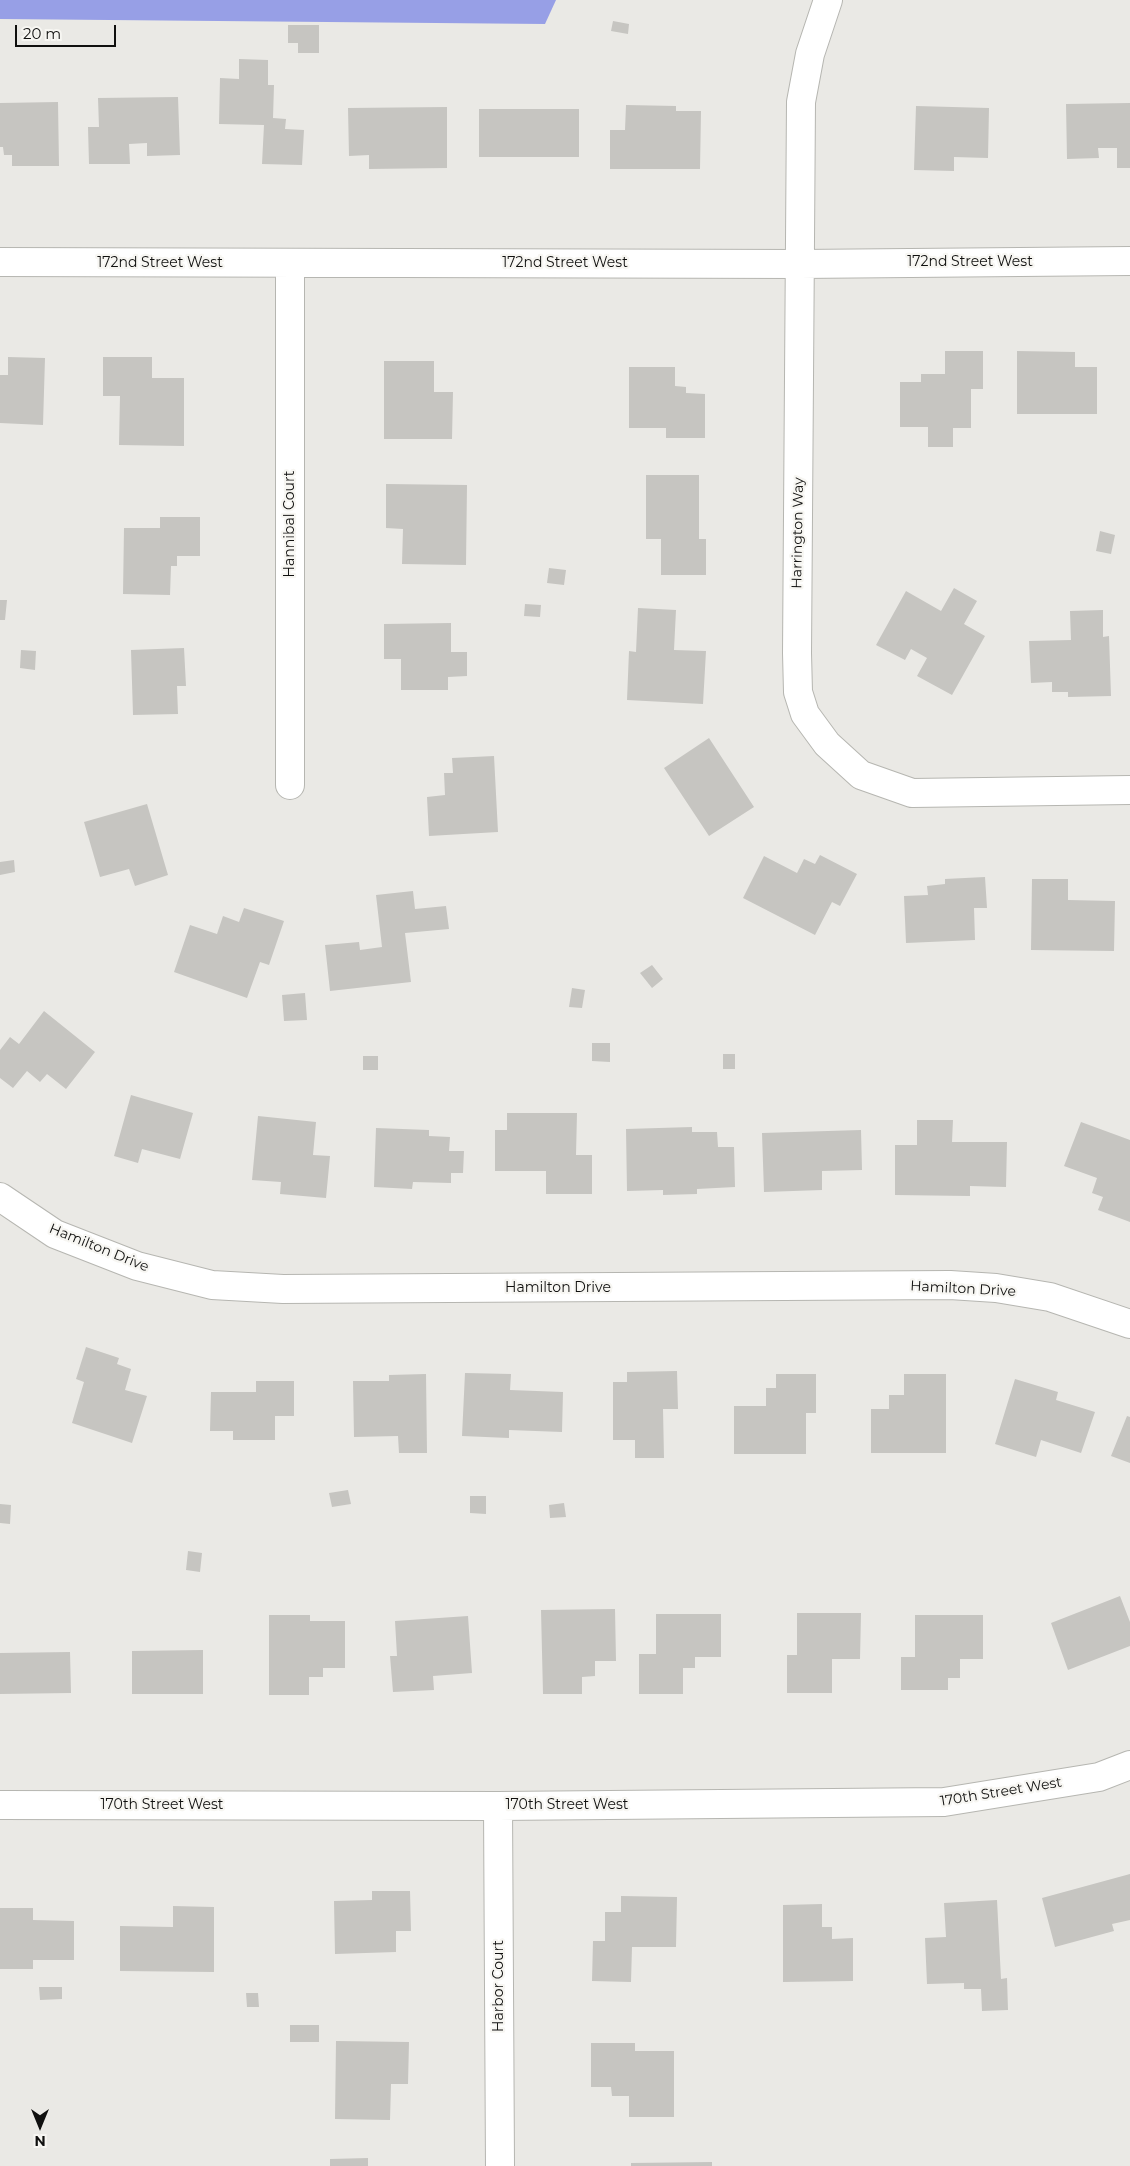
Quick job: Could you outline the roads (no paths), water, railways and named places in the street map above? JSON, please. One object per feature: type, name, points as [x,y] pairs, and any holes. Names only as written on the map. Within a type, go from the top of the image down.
[{"type":"street","name":"Harrington Way","points":[[828,0],[810,54],[801,102],[796,653],[798,692],[805,714],[827,744],[861,775],[912,793],[1130,790]]},
{"type":"street","name":"172nd Street West","points":[[0,262],[800,264],[1130,261]]},
{"type":"street","name":"Hannibal Court","points":[[290,263],[290,785]]},
{"type":"street","name":"Hamilton Drive","points":[[0,1197],[56,1234],[137,1266],[212,1285],[283,1289],[950,1285],[996,1288],[1050,1297],[1130,1324]]},
{"type":"street","name":"170th Street West","points":[[0,1805],[498,1806],[944,1802],[1099,1776],[1130,1765]]},
{"type":"street","name":"Harbor Court","points":[[498,1806],[500,2166]]}]
